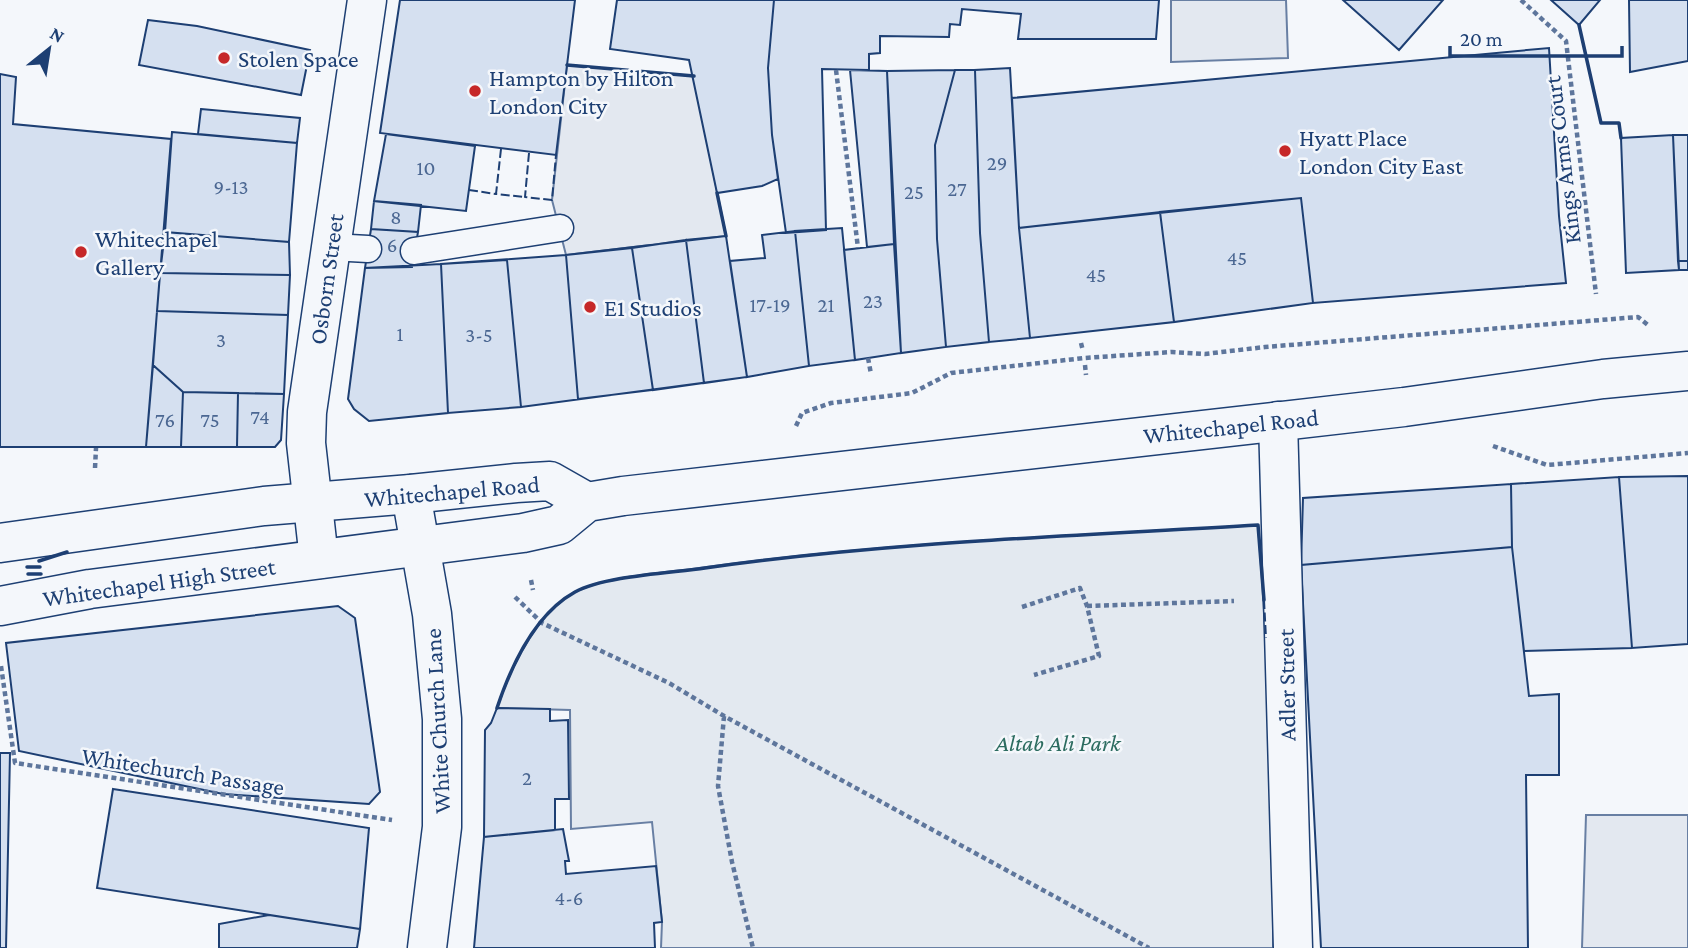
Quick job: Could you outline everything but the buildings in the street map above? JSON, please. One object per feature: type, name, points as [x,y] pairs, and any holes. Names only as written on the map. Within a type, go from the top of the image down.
[{"type":"main road","name":"Osborn Street","points":[[319,559],[306,443],[307,412],[367,0]]},
{"type":"main road","name":"Whitechapel Road","points":[[319,559],[523,533],[559,525],[587,502],[774,478],[1437,404],[1603,379],[1688,371]]},
{"type":"main road","name":"Adler Street","points":[[1278,421],[1293,948]]},
{"type":"main road","name":"Whitechapel Road","points":[[311,503],[550,481],[587,502]]},
{"type":"main road","name":"White Church Lane","points":[[411,494],[418,547],[432,614],[442,719],[442,827],[427,948]]},
{"type":"main road","points":[[0,543],[170,518],[311,503]]},
{"type":"main road","name":"Whitechapel High Street","points":[[0,606],[90,589],[319,559]]},
{"type":"lane","points":[[414,251],[560,228]]},
{"type":"lane","points":[[331,247],[368,249]]},
{"type":"path","name":"Kings Arms Court","points":[[1521,0],[1566,41],[1596,294]]},
{"type":"path","points":[[836,70],[858,248]]},
{"type":"path","points":[[774,478],[802,413],[831,402],[912,393],[951,373],[1084,358],[1172,352],[1205,354],[1639,317]]},
{"type":"path","points":[[1081,343],[1083,351]]},
{"type":"path","points":[[868,358],[871,374]]},
{"type":"path","points":[[1085,365],[1086,376]]},
{"type":"path","points":[[95,468],[96,448]]},
{"type":"path","points":[[1496,449],[1547,465],[1688,453]]},
{"type":"path","points":[[1022,607],[1080,588],[1099,656],[1034,675]]},
{"type":"path","points":[[515,597],[542,623],[669,683],[724,716],[1149,948]]},
{"type":"path","points":[[1087,606],[1284,599]]},
{"type":"path","points":[[1,666],[9,666]]},
{"type":"path","name":"Whitechurch Passage","points":[[1,666],[15,763],[442,827]]},
{"type":"path","points":[[724,716],[719,786],[732,862],[753,948]]},
{"type":"green space","name":"Altab Ali Park","points":[[1258,525],[1270,736],[1273,948],[661,948],[662,922],[652,822],[571,829],[570,710],[497,708],[518,659],[548,614],[575,592],[602,582],[839,552]]},
{"type":"shaded area","points":[[1171,0],[1286,0],[1288,58],[1171,62]]},
{"type":"shaded area","points":[[567,65],[694,76],[726,236],[566,255],[552,200]]},
{"type":"shaded area","points":[[1586,815],[1688,815],[1688,948],[1582,948]]},
{"type":"fence","points":[[501,149],[496,194],[525,197]]},
{"type":"fence","points":[[529,153],[525,197],[552,200],[556,155]]},
{"type":"fence","points":[[469,190],[496,194]]},
{"type":"fence","points":[[1264,600],[1266,638]]},
{"type":"wall","points":[[1579,25],[1601,123],[1619,123],[1621,138]]},
{"type":"wall","points":[[567,65],[694,76]]},
{"type":"wall","points":[[717,193],[726,236]]},
{"type":"wall","points":[[497,708],[509,675],[526,642],[548,614],[575,592],[603,582],[638,576],[912,546],[1258,525],[1264,600]]},
{"type":"wall","points":[[39,561],[67,552]]},
{"type":"wall","points":[[27,567],[40,567]]},
{"type":"wall","points":[[28,574],[41,574]]},
{"type":"place","name":"Stolen Space","points":[[224,58]]},
{"type":"place","name":"Hampton by Hilton London City","points":[[475,91]]},
{"type":"place","name":"Hyatt Place London City East","points":[[1285,151]]},
{"type":"place","name":"Whitechapel Gallery","points":[[81,252]]},
{"type":"place","name":"E1 Studios","points":[[590,307]]}]
